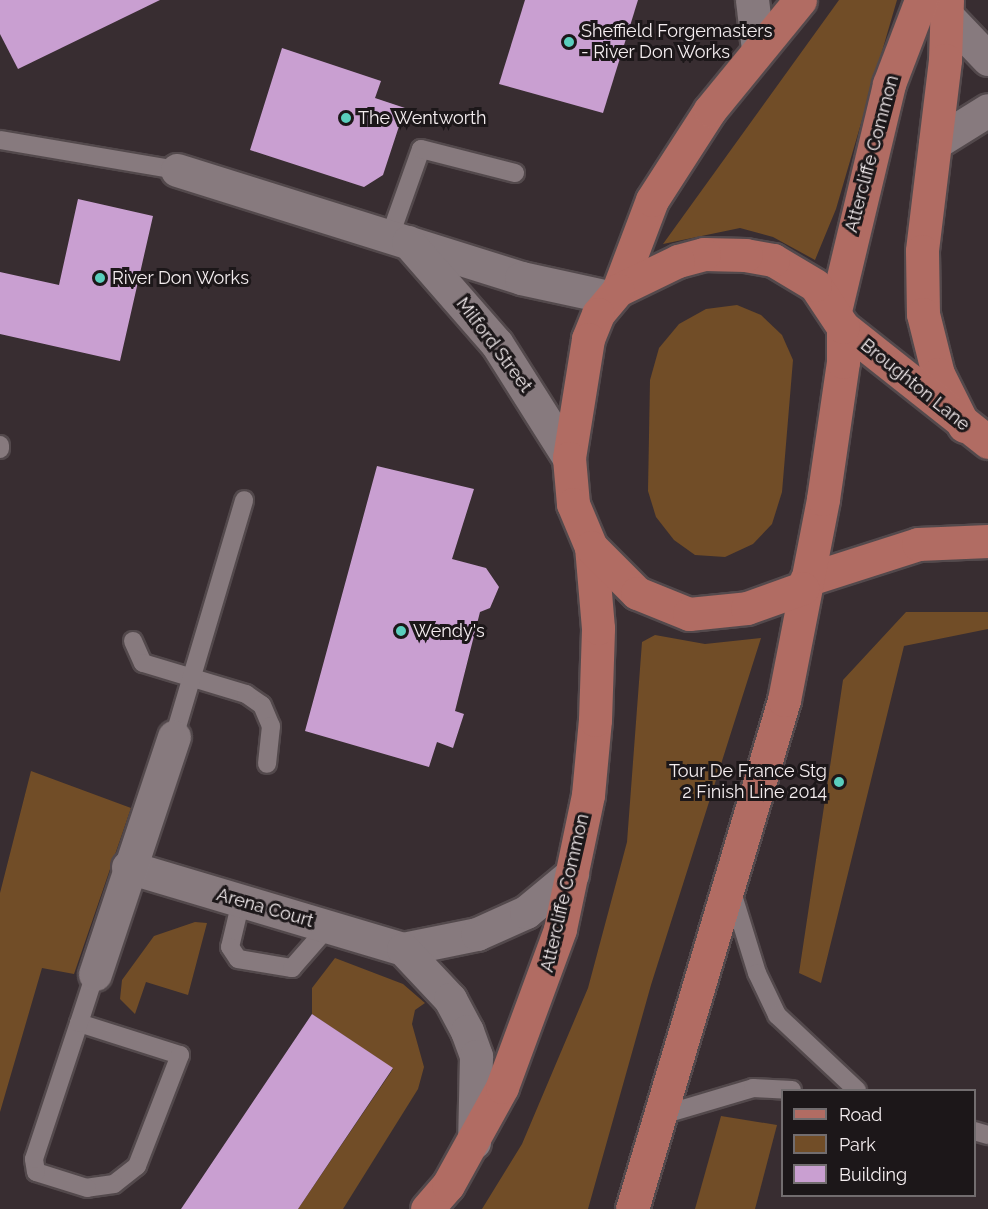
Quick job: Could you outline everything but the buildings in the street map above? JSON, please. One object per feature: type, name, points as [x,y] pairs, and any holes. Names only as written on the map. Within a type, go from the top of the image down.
[{"type":"main road","points":[[800,0],[710,110],[652,200],[582,363],[569,458],[573,504],[591,547],[637,593],[689,614],[739,610],[918,544],[988,541]]},
{"type":"main road","points":[[938,5],[935,143],[922,251],[923,314],[938,374],[976,434]]},
{"type":"main road","name":"Attercliffe Common","points":[[805,584],[843,362],[839,319],[889,84],[938,5]]},
{"type":"main road","name":"Broughton Lane","points":[[613,294],[678,261],[730,253],[789,268],[814,285],[839,319],[976,434]]},
{"type":"main road","name":"Attercliffe Common","points":[[427,1209],[474,1142],[532,1016],[572,874],[588,795],[595,720],[598,628],[591,547]]},
{"type":"main road","points":[[632,1209],[784,700],[805,584]]},
{"type":"street","points":[[752,0],[759,49]]},
{"type":"street","points":[[938,5],[988,59]]},
{"type":"street","points":[[935,143],[988,110]]},
{"type":"street","points":[[177,170],[521,278],[613,294]]},
{"type":"street","name":"Milford Street","points":[[398,239],[514,366],[569,458]]},
{"type":"street","points":[[95,974],[128,867],[174,737]]},
{"type":"street","name":"Arena Court","points":[[128,867],[403,949],[477,934],[526,912],[572,874]]},
{"type":"street","points":[[403,949],[450,999],[467,1031],[476,1056],[474,1142]]},
{"type":"lane","points":[[0,140],[177,170]]},
{"type":"lane","points":[[398,239],[421,149],[515,173]]},
{"type":"lane","points":[[174,737],[244,500]]},
{"type":"lane","points":[[133,641],[143,663],[190,681],[246,694],[262,705],[272,726],[267,764]]},
{"type":"lane","points":[[728,882],[757,973],[777,1015],[856,1089]]},
{"type":"lane","points":[[242,901],[230,947],[238,959],[292,968],[328,927]]},
{"type":"lane","points":[[79,1023],[180,1055],[137,1166],[114,1184],[87,1188],[36,1172],[34,1159],[95,974]]},
{"type":"lane","points":[[659,1116],[753,1088],[781,1089]]},
{"type":"green space","points":[[839,0],[897,0],[836,209],[815,260],[773,237],[740,228],[663,244]]},
{"type":"green space","points":[[737,305],[761,315],[782,335],[793,360],[782,492],[772,524],[753,544],[725,557],[695,555],[674,540],[656,517],[648,491],[650,380],[659,348],[679,324],[706,309]]},
{"type":"green space","points":[[906,612],[988,612],[988,629],[904,646],[821,983],[799,973],[843,680]]},
{"type":"green space","points":[[655,635],[705,644],[761,638],[651,985],[588,1209],[482,1209],[522,1144],[588,988],[627,842],[642,642]]},
{"type":"green space","points":[[31,771],[131,808],[74,974],[42,968],[0,1112],[0,893]]},
{"type":"green space","points":[[195,922],[207,923],[188,995],[146,982],[135,1014],[120,999],[122,980],[154,936]]},
{"type":"green space","points":[[335,958],[403,984],[425,1003],[415,1010],[412,1024],[424,1067],[418,1089],[343,1209],[298,1209],[393,1069],[312,1014],[312,988]]},
{"type":"green space","points":[[721,1116],[777,1125],[755,1209],[695,1209]]},
{"type":"place","name":"Sheffield Forgemasters - River Don Works","points":[[569,42]]},
{"type":"place","name":"The Wentworth","points":[[346,118]]},
{"type":"place","name":"River Don Works","points":[[100,278]]},
{"type":"place","name":"Wendy's","points":[[401,631]]},
{"type":"place","name":"Tour De France Stg 2 Finish Line 2014","points":[[839,782]]}]
